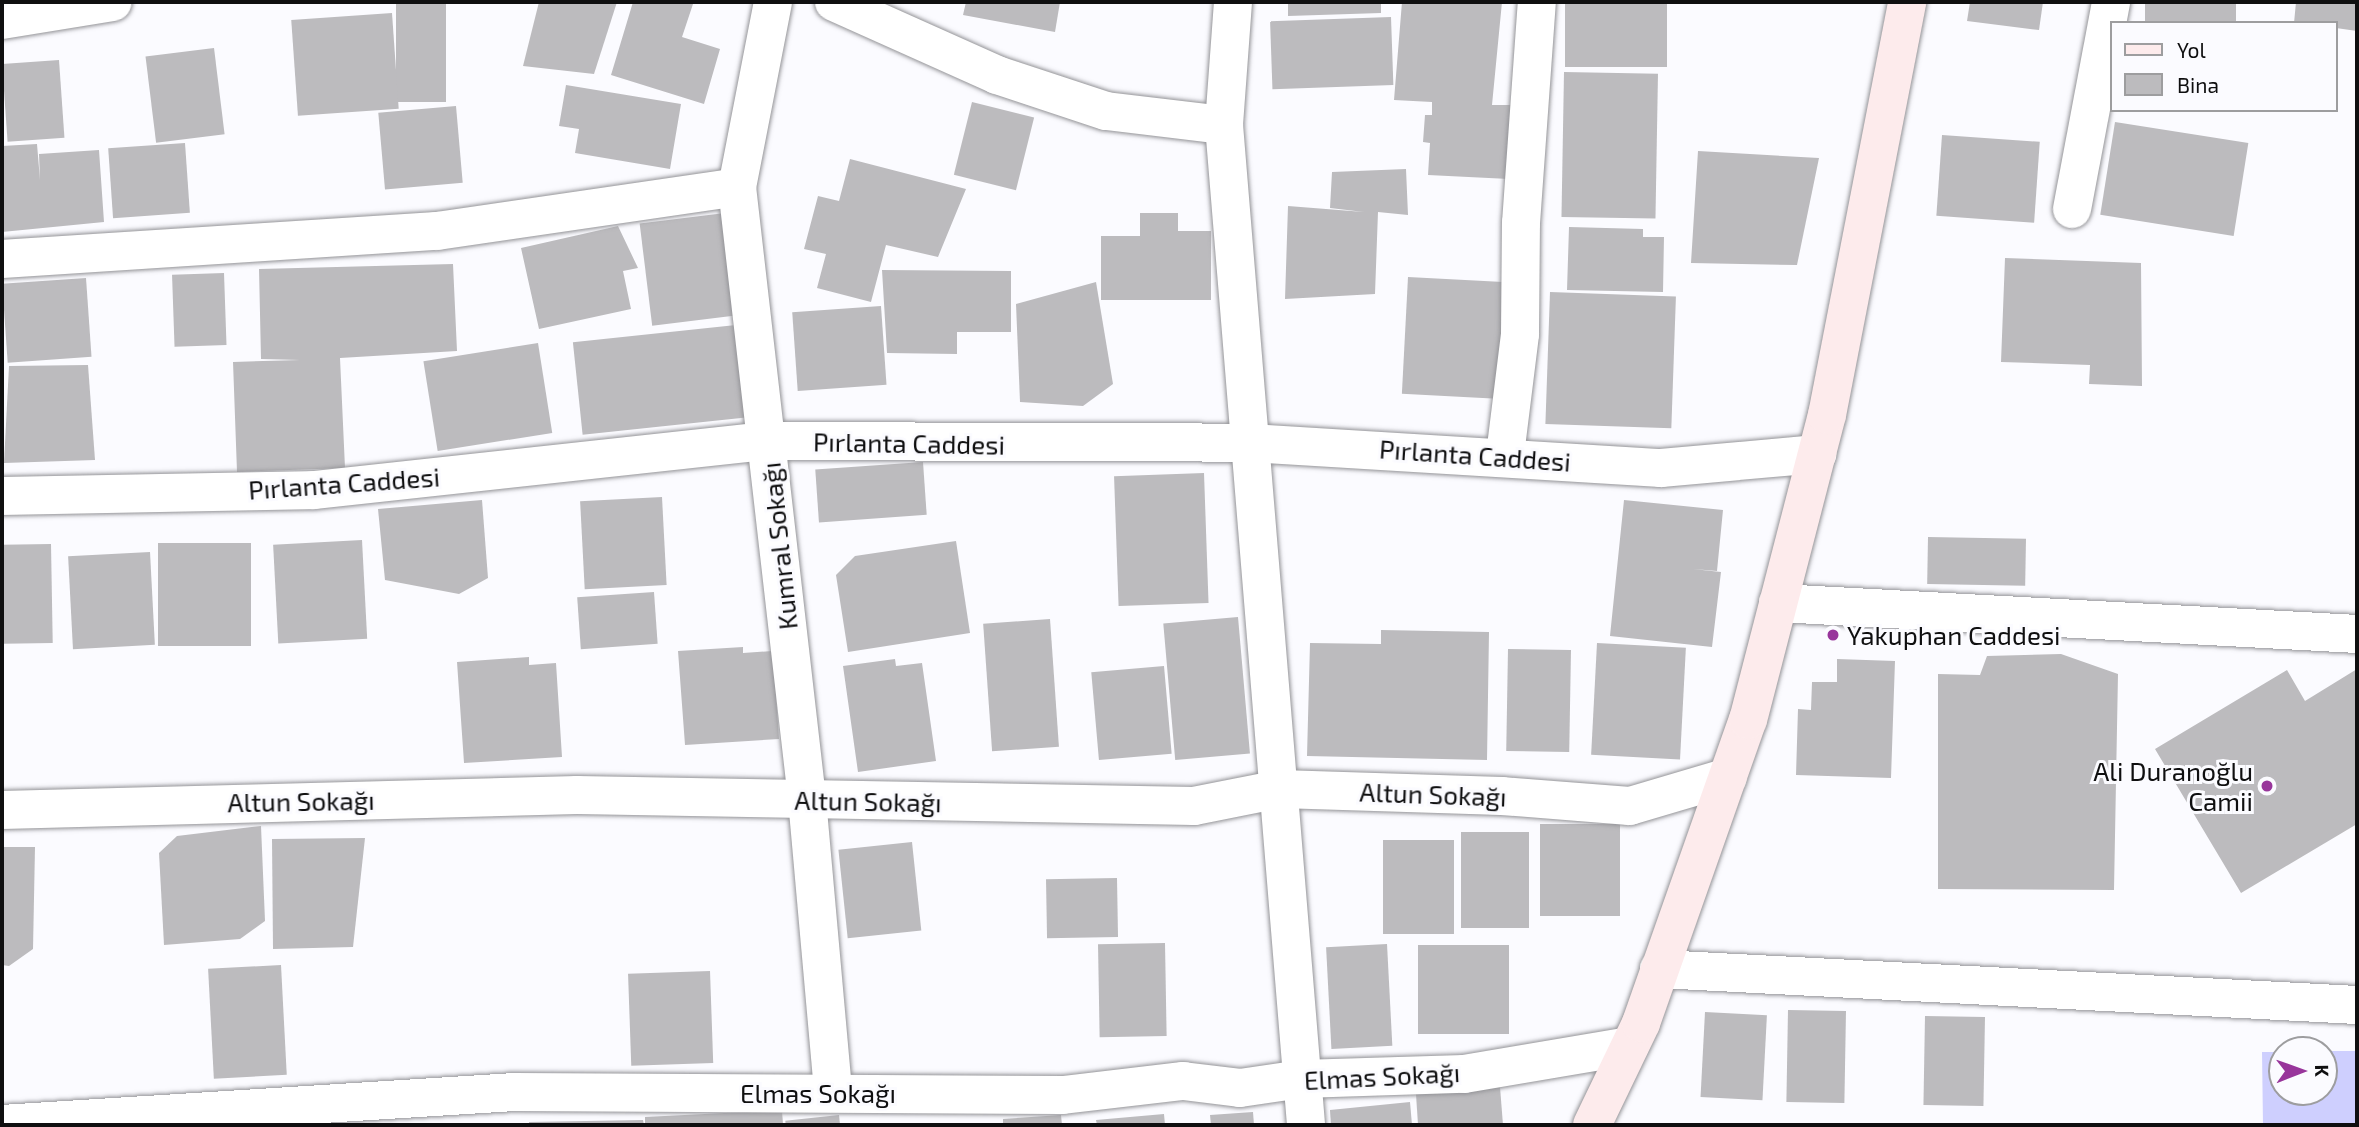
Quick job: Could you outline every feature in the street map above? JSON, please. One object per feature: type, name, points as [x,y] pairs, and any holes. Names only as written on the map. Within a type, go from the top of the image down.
[{"type":"street","points":[[2,20],[113,2]]},
{"type":"street","name":"Kumral Sokağı","points":[[773,2],[737,187],[807,799],[834,1093]]},
{"type":"street","points":[[834,2],[997,75],[1106,111],[1224,125]]},
{"type":"street","points":[[1233,2],[1224,125],[1306,1125]]},
{"type":"street","points":[[1506,455],[1520,334],[1521,223],[1537,2]]},
{"type":"street","points":[[1592,1125],[1630,1046],[1728,777],[1778,603],[1817,454],[1907,2]]},
{"type":"street","points":[[2072,209],[2111,2]]},
{"type":"street","points":[[2,259],[437,231],[737,187]]},
{"type":"street","name":"Pırlanta Caddesi","points":[[2,496],[314,490],[768,441],[1250,443],[1506,455],[1661,468],[1817,454]]},
{"type":"street","points":[[1778,603],[2357,634]]},
{"type":"street","name":"Altun Sokağı","points":[[2,810],[563,795],[1194,806],[1280,789],[1502,796],[1630,806],[1728,777]]},
{"type":"street","points":[[1659,970],[2357,1005]]},
{"type":"street","name":"Elmas Sokağı","points":[[2,1124],[515,1092],[1063,1095],[1182,1081],[1240,1088],[1301,1079],[1464,1074],[1630,1046]]},
{"type":"shaded area","points":[[2338,1051],[2357,1051],[2357,1125],[2263,1125],[2262,1052],[2268,1052],[2268,1106],[2338,1106]]},
{"type":"building","points":[[396,2],[446,2],[446,102],[396,102]]},
{"type":"building","points":[[539,2],[617,2],[594,74],[523,66]]},
{"type":"building","points":[[633,2],[693,4],[682,37],[720,49],[704,104],[611,75]]},
{"type":"building","points":[[966,2],[1060,2],[1055,32],[963,15]]},
{"type":"building","points":[[1288,2],[1381,2],[1381,13],[1288,16]]},
{"type":"building","points":[[1402,2],[1502,2],[1492,105],[1516,105],[1509,179],[1428,175],[1430,143],[1423,142],[1425,115],[1432,115],[1432,102],[1394,100]]},
{"type":"building","points":[[1565,2],[1667,2],[1667,67],[1565,67]]},
{"type":"building","points":[[1970,2],[2043,2],[2039,30],[1967,21]]},
{"type":"building","points":[[2145,2],[2236,2],[2236,21],[2145,21]]},
{"type":"building","points":[[2296,2],[2357,2],[2357,31],[2338,28],[2338,21],[2294,21]]},
{"type":"building","points":[[392,13],[399,109],[298,116],[291,20]]},
{"type":"building","points":[[1391,17],[1393,85],[1272,89],[1270,21]]},
{"type":"building","points":[[214,48],[225,134],[156,143],[146,56]]},
{"type":"building","points":[[59,60],[64,138],[8,142],[2,64]]},
{"type":"building","points":[[1564,72],[1658,74],[1655,219],[1561,217]]},
{"type":"building","points":[[566,85],[681,104],[670,169],[575,153],[579,129],[559,126]]},
{"type":"building","points":[[972,102],[1034,117],[1016,190],[954,175]]},
{"type":"building","points":[[456,106],[463,183],[385,190],[378,113]]},
{"type":"building","points":[[2115,122],[2248,143],[2234,236],[2100,215]]},
{"type":"building","points":[[1942,135],[2040,142],[2034,223],[1936,216]]},
{"type":"building","points":[[185,143],[190,213],[113,218],[108,148]]},
{"type":"building","points":[[37,144],[40,180],[39,154],[99,150],[104,222],[2,232],[2,146]]},
{"type":"building","points":[[1698,151],[1819,158],[1797,265],[1691,263]]},
{"type":"building","points":[[850,159],[966,189],[938,257],[886,245],[871,302],[817,288],[826,254],[804,249],[818,196],[839,201]]},
{"type":"building","points":[[1406,169],[1408,215],[1378,212],[1375,294],[1285,299],[1288,206],[1364,212],[1330,208],[1332,172]]},
{"type":"building","points":[[725,213],[738,315],[652,326],[640,223]]},
{"type":"building","points":[[1140,213],[1178,213],[1178,231],[1211,231],[1211,300],[1101,300],[1101,236],[1140,236]]},
{"type":"building","points":[[618,226],[638,268],[623,271],[631,309],[539,329],[521,248]]},
{"type":"building","points":[[1569,227],[1643,229],[1643,237],[1664,237],[1663,292],[1567,290]]},
{"type":"building","points":[[2005,258],[2141,263],[2142,386],[2089,384],[2090,365],[2001,362]]},
{"type":"building","points":[[453,264],[457,351],[340,358],[345,468],[237,472],[233,362],[300,360],[261,359],[259,269]]},
{"type":"building","points":[[882,270],[1011,271],[1011,332],[957,332],[957,354],[887,353]]},
{"type":"building","points":[[224,273],[227,345],[175,347],[172,275]]},
{"type":"building","points":[[1408,277],[1508,282],[1502,399],[1402,394]]},
{"type":"building","points":[[86,278],[92,357],[8,363],[2,284]]},
{"type":"building","points":[[1096,282],[1113,384],[1083,406],[1020,402],[1016,304]]},
{"type":"building","points":[[1550,292],[1676,296],[1671,428],[1545,424]]},
{"type":"building","points":[[881,306],[887,385],[798,391],[792,312]]},
{"type":"building","points":[[736,325],[746,417],[583,435],[573,342]]},
{"type":"building","points":[[538,343],[552,433],[438,451],[423,361]]},
{"type":"building","points":[[88,365],[95,460],[4,463],[9,366]]},
{"type":"building","points":[[923,462],[927,515],[819,522],[815,470]]},
{"type":"building","points":[[1204,473],[1209,603],[1119,606],[1114,476]]},
{"type":"building","points":[[662,497],[667,585],[585,589],[580,501]]},
{"type":"building","points":[[482,500],[488,578],[459,594],[385,580],[378,509]]},
{"type":"building","points":[[1624,500],[1723,510],[1717,571],[1693,569],[1721,572],[1712,647],[1610,636]]},
{"type":"building","points":[[1928,537],[2026,539],[2025,586],[1927,584]]},
{"type":"building","points":[[362,540],[367,639],[278,644],[273,545]]},
{"type":"building","points":[[956,541],[970,633],[848,652],[836,575],[855,556]]},
{"type":"building","points":[[158,543],[251,543],[251,646],[158,646]]},
{"type":"building","points":[[51,544],[53,643],[4,644],[2,545]]},
{"type":"building","points":[[150,552],[155,645],[73,649],[68,556]]},
{"type":"building","points":[[654,592],[658,644],[581,649],[577,597]]},
{"type":"building","points":[[1238,617],[1250,753],[1175,760],[1163,624]]},
{"type":"building","points":[[1050,619],[1059,747],[992,751],[983,624]]},
{"type":"building","points":[[1381,630],[1489,632],[1487,760],[1307,756],[1310,643],[1381,644]]},
{"type":"building","points":[[1597,643],[1686,648],[1680,760],[1591,755]]},
{"type":"building","points":[[743,647],[743,653],[773,651],[779,739],[685,745],[678,651]]},
{"type":"building","points":[[1508,649],[1571,650],[1569,752],[1506,751]]},
{"type":"building","points":[[2061,654],[2118,674],[2114,890],[1938,889],[1938,674],[1980,675],[1987,656]]},
{"type":"building","points":[[529,657],[529,665],[556,663],[562,757],[464,763],[457,662]]},
{"type":"building","points":[[895,659],[896,666],[922,663],[936,761],[858,772],[843,666]]},
{"type":"building","points":[[1837,659],[1895,661],[1891,778],[1796,775],[1798,709],[1811,710],[1812,682],[1837,682]]},
{"type":"building","points":[[1164,666],[1172,754],[1099,760],[1091,672]]},
{"type":"building","name":"Ali Duranoğlu Camii","points":[[2357,669],[2357,824],[2241,893],[2155,749],[2287,670],[2305,701]]},
{"type":"building","points":[[1540,824],[1620,824],[1620,916],[1540,916]]},
{"type":"building","points":[[261,826],[265,921],[240,939],[164,945],[159,853],[177,836]]},
{"type":"building","points":[[1461,832],[1529,832],[1529,928],[1461,928]]},
{"type":"building","points":[[365,838],[353,947],[273,949],[272,839]]},
{"type":"building","points":[[1383,840],[1454,840],[1454,934],[1383,934]]},
{"type":"building","points":[[912,842],[921,931],[848,938],[838,850]]},
{"type":"building","points":[[2,847],[35,847],[33,949],[9,966],[2,965]]},
{"type":"building","points":[[1117,878],[1118,937],[1047,938],[1046,879]]},
{"type":"building","points":[[1165,943],[1167,1036],[1100,1037],[1098,944]]},
{"type":"building","points":[[1387,944],[1392,1046],[1331,1049],[1326,947]]},
{"type":"building","points":[[1418,945],[1509,945],[1509,1034],[1418,1034]]},
{"type":"building","points":[[281,965],[287,1075],[214,1079],[208,969]]},
{"type":"building","points":[[710,971],[713,1063],[631,1066],[628,974]]},
{"type":"building","points":[[1788,1010],[1846,1011],[1844,1103],[1786,1102]]},
{"type":"building","points":[[1705,1012],[1767,1015],[1762,1100],[1701,1097]]},
{"type":"building","points":[[1925,1016],[1985,1017],[1983,1106],[1923,1105]]},
{"type":"building","points":[[1500,1087],[1503,1125],[1418,1125],[1416,1094]]},
{"type":"building","points":[[1410,1102],[1412,1125],[1331,1125],[1330,1110]]},
{"type":"building","points":[[782,1110],[783,1125],[645,1125],[645,1117]]},
{"type":"building","points":[[1253,1112],[1254,1125],[1211,1125],[1210,1115]]},
{"type":"building","points":[[1164,1114],[1165,1125],[1097,1125],[1096,1120]]},
{"type":"building","points":[[839,1115],[840,1125],[786,1125],[785,1121]]},
{"type":"building","points":[[1061,1115],[1062,1125],[1003,1125],[1003,1119]]},
{"type":"building","points":[[643,1120],[644,1125],[529,1125],[529,1122]]},
{"type":"place","name":"Yakuphan Caddesi","points":[[1833,635]]},
{"type":"place","name":"Ali Duranoğlu Camii","points":[[2267,786]]}]
